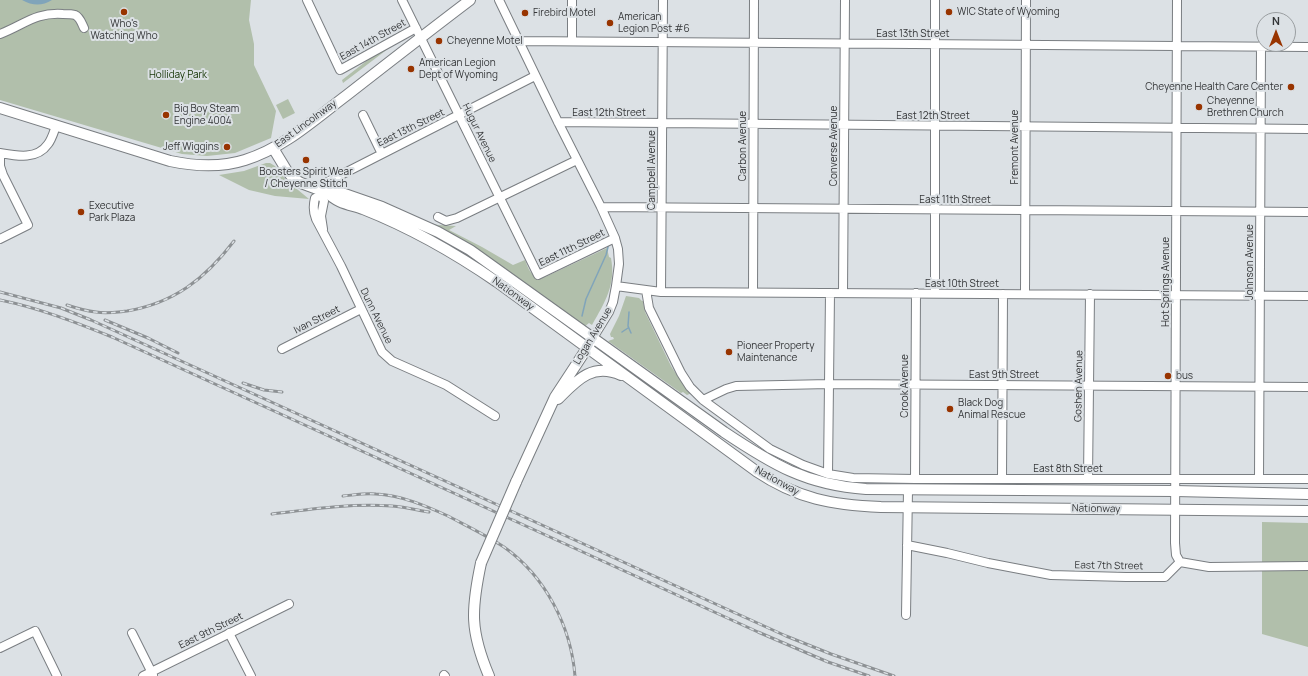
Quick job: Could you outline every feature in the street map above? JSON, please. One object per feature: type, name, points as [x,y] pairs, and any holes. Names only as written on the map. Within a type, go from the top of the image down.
[{"type":"main road","name":"East Lincolnway","points":[[0,108],[182,164],[232,164],[262,154],[297,133],[470,0]]},
{"type":"main road","name":"Nationway","points":[[273,148],[284,167],[294,179],[324,193],[333,199],[382,217],[415,232],[449,250],[497,282],[756,471],[796,493],[833,503],[859,506],[1308,511]]},
{"type":"main road","name":"Nationway","points":[[324,193],[336,191],[382,206],[446,236],[481,258],[724,432],[757,453],[790,471],[817,482],[866,490],[1175,491],[1308,494]]},
{"type":"main road","name":"Logan Avenue","points":[[489,676],[478,645],[474,628],[474,603],[481,563],[550,406],[564,381],[594,338]]},
{"type":"main road","points":[[550,406],[576,382],[593,372],[604,371],[615,373],[640,385]]},
{"type":"street","name":"East 14th Street","points":[[307,0],[340,70],[416,28]]},
{"type":"street","name":"Hugur Avenue","points":[[402,0],[538,275]]},
{"type":"street","name":"Logan Avenue","points":[[499,0],[535,76],[602,208],[615,238],[618,249],[619,264],[616,286],[609,312],[594,338]]},
{"type":"street","points":[[572,0],[572,41]]},
{"type":"street","name":"Campbell Avenue","points":[[661,292],[662,0]]},
{"type":"street","name":"Carbon Avenue","points":[[752,292],[754,0]]},
{"type":"street","name":"Converse Avenue","points":[[843,293],[845,0]]},
{"type":"street","points":[[935,293],[936,0]]},
{"type":"street","name":"Fremont Avenue","points":[[1024,294],[1026,0]]},
{"type":"street","name":"Hot Springs Avenue","points":[[1177,0],[1175,543],[1176,555],[1180,562]]},
{"type":"street","points":[[0,34],[34,17],[54,13],[76,15],[84,28]]},
{"type":"street","name":"East 13th Street","points":[[518,41],[1256,46]]},
{"type":"street","name":"East 13th Street","points":[[1296,47],[1308,47]]},
{"type":"street","name":"Johnson Avenue","points":[[1259,478],[1261,52]]},
{"type":"street","name":"East 13th Street","points":[[324,193],[326,185],[332,179],[459,116],[535,76]]},
{"type":"street","points":[[363,115],[382,154]]},
{"type":"street","name":"East 12th Street","points":[[558,122],[1308,129]]},
{"type":"street","points":[[0,239],[28,225],[3,176],[0,166],[0,153],[21,156],[30,155],[41,151],[48,144],[56,126]]},
{"type":"street","points":[[438,217],[446,221],[450,221],[577,160]]},
{"type":"street","name":"Dunn Avenue","points":[[324,193],[321,216],[324,234],[380,349],[392,361],[446,385],[495,416]]},
{"type":"street","name":"East 11th Street","points":[[602,208],[1308,212]]},
{"type":"street","name":"East 11th Street","points":[[538,275],[615,238]]},
{"type":"street","name":"East 10th Street","points":[[616,286],[661,292],[1308,296]]},
{"type":"street","points":[[646,290],[649,308],[680,373],[690,387],[703,400],[770,449],[802,465],[828,474],[830,293]]},
{"type":"street","name":"Crook Avenue","points":[[914,479],[916,293]]},
{"type":"street","points":[[1002,479],[1003,294]]},
{"type":"street","name":"Goshen Avenue","points":[[1088,479],[1090,294]]},
{"type":"street","name":"Ivan Street","points":[[282,349],[361,309]]},
{"type":"street","name":"East 9th Street","points":[[703,400],[726,388],[736,386],[830,384],[1308,387]]},
{"type":"street","name":"East 8th Street","points":[[828,474],[852,478],[914,479],[1308,478]]},
{"type":"street","points":[[906,615],[908,490]]},
{"type":"street","name":"East 7th Street","points":[[907,545],[1051,575],[1165,577],[1180,562]]},
{"type":"street","points":[[1180,562],[1208,567],[1308,566]]},
{"type":"street","name":"East 9th Street","points":[[143,676],[152,674],[229,633],[289,604]]},
{"type":"street","points":[[0,648],[35,631],[57,676]]},
{"type":"street","points":[[132,633],[152,674]]},
{"type":"street","points":[[229,633],[251,676]]},
{"type":"green space","name":"Holliday Park","points":[[0,0],[251,0],[249,20],[254,44],[254,65],[276,111],[271,138],[235,153],[207,156],[182,154],[0,100]]},
{"type":"green space","points":[[397,42],[343,83],[342,80],[378,52]]},
{"type":"green space","points":[[288,99],[295,113],[283,119],[276,105]]},
{"type":"green space","points":[[270,163],[275,166],[286,180],[309,199],[275,196],[249,190],[219,175],[244,171]]},
{"type":"green space","points":[[431,223],[456,226],[449,230],[513,265],[525,260],[534,276],[541,278],[607,248],[609,257],[611,258],[612,277],[611,285],[605,301],[592,325],[589,323],[584,327]]},
{"type":"green space","points":[[626,296],[639,298],[643,301],[645,312],[671,366],[678,377],[692,393],[687,395],[683,392],[681,393],[608,341],[614,339],[610,334],[619,316]]},
{"type":"green space","points":[[1262,522],[1308,523],[1308,647],[1262,634]]},
{"type":"water","points":[[22,0],[52,0],[37,4]]},
{"type":"waterway","points":[[582,316],[586,299],[606,255],[608,244]]},
{"type":"waterway","points":[[629,312],[628,326],[631,333]]},
{"type":"waterway","points":[[622,332],[628,328]]},
{"type":"railway","points":[[67,305],[89,311],[108,313],[127,311],[159,302],[174,295],[200,278],[212,267],[234,241]]},
{"type":"railway","points":[[0,292],[61,308],[91,320],[786,636],[831,654],[894,676]]},
{"type":"railway","points":[[0,300],[43,311],[112,337],[758,632],[828,662],[869,676]]},
{"type":"railway","points":[[105,320],[148,338],[178,353]]},
{"type":"railway","points":[[243,383],[264,390],[282,392]]},
{"type":"railway","points":[[343,496],[364,494],[395,496],[431,508],[504,547],[532,572],[553,604],[562,621],[568,639],[575,676]]},
{"type":"railway","points":[[272,514],[362,505],[397,506],[429,512]]},
{"type":"place","name":"Who's Watching Who","points":[[124,12]]},
{"type":"place","name":"WIC State of Wyoming","points":[[949,12]]},
{"type":"place","name":"Firebird Motel","points":[[525,13]]},
{"type":"place","name":"American Legion Post #6","points":[[610,23]]},
{"type":"place","name":"Cheyenne Motel","points":[[439,41]]},
{"type":"place","name":"American Legion Dept of Wyoming","points":[[411,69]]},
{"type":"place","name":"Cheyenne Health Care Center","points":[[1291,87]]},
{"type":"place","name":"Cheyenne Brethren Church","points":[[1199,107]]},
{"type":"place","name":"Big Boy Steam Engine 4004","points":[[166,115]]},
{"type":"place","name":"Jeff Wiggins","points":[[227,147]]},
{"type":"place","name":"Boosters Spirit Wear / Cheyenne Stitch","points":[[306,160]]},
{"type":"place","name":"Executive Park Plaza","points":[[81,212]]},
{"type":"place","name":"Pioneer Property Maintenance","points":[[729,352]]},
{"type":"place","name":"bus","points":[[1168,376]]},
{"type":"place","name":"Black Dog Animal Rescue","points":[[950,409]]}]
